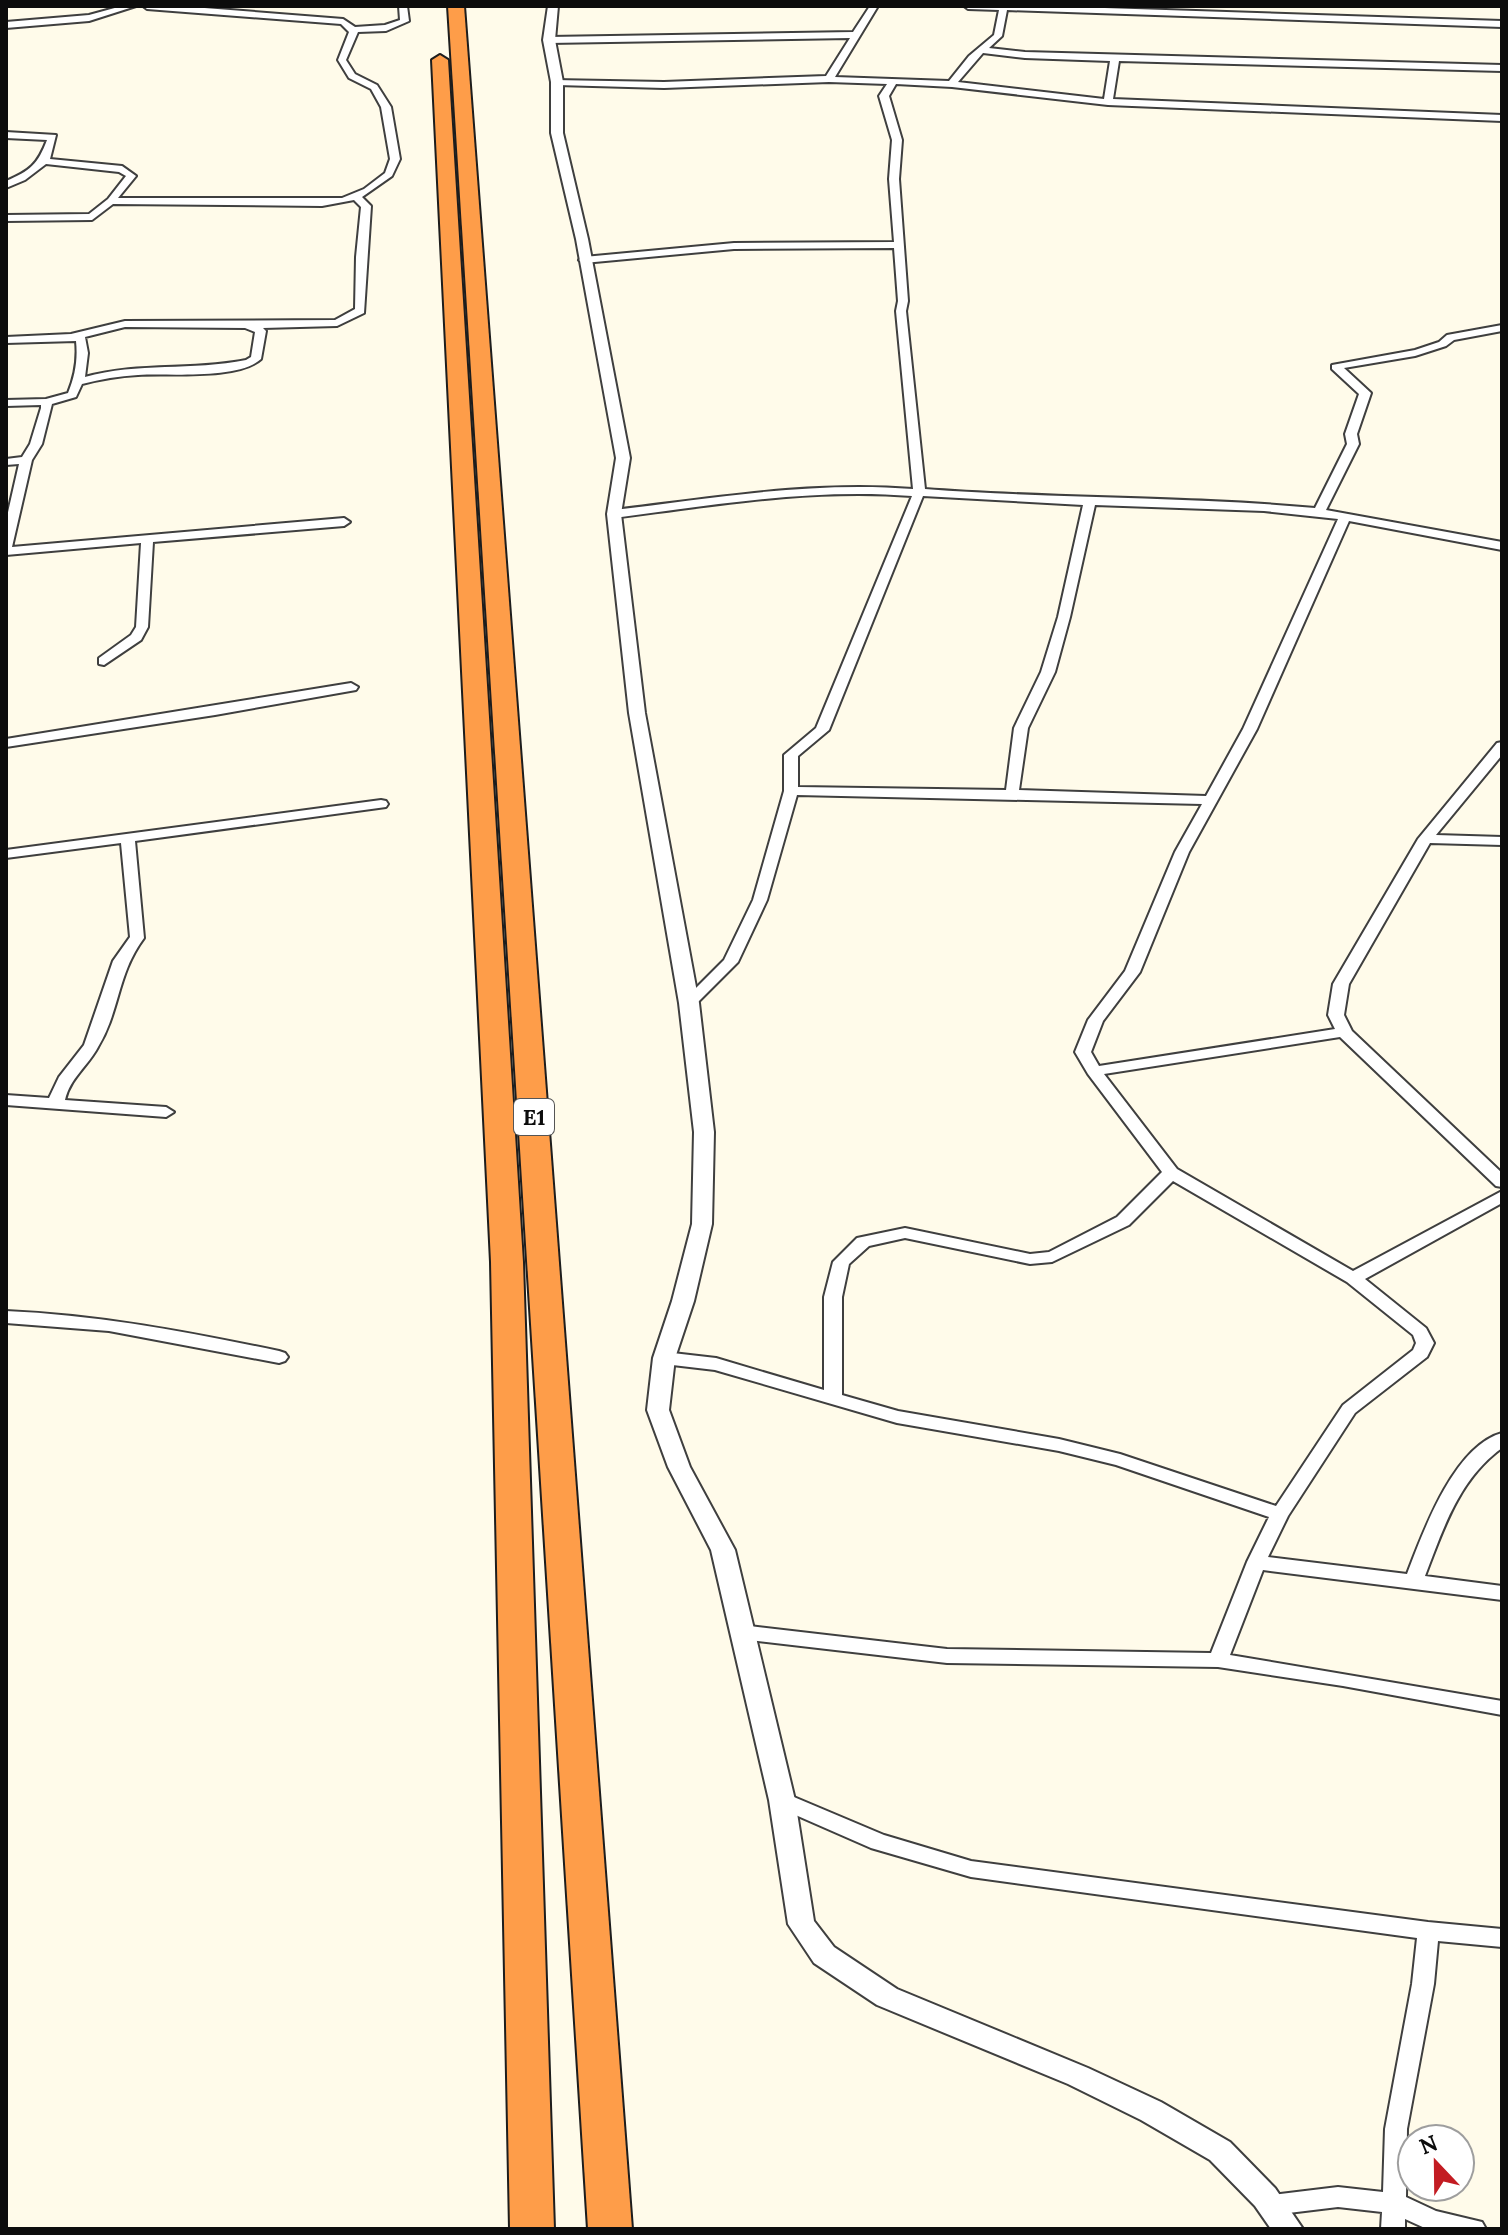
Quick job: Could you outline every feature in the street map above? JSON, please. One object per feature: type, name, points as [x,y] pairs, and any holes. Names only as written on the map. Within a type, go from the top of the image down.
[{"type":"highway","name":"E1","points":[[438,6],[507,1262],[532,2229]]},
{"type":"highway","name":"E1","points":[[456,6],[610,2229]]},
{"type":"street","points":[[6,25],[89,18],[132,6]]},
{"type":"street","points":[[147,6],[343,22],[353,30],[396,26],[405,21],[403,6]]},
{"type":"street","points":[[553,6],[549,40],[557,82],[557,133],[582,239],[623,458],[614,514],[637,713],[689,1003],[704,1132],[702,1224],[683,1301],[664,1358],[658,1410],[679,1467],[723,1550],[782,1800],[801,1924],[824,1955],[887,1997],[1078,2076],[1151,2111],[1220,2151],[1272,2205],[1288,2229]]},
{"type":"street","points":[[829,79],[874,6]]},
{"type":"street","points":[[968,6],[1502,24]]},
{"type":"street","points":[[952,84],[998,36],[1003,9]]},
{"type":"street","points":[[111,201],[322,203],[357,197],[389,174],[395,159],[386,107],[374,87],[352,76],[342,60],[353,30]]},
{"type":"street","points":[[549,40],[855,35]]},
{"type":"street","points":[[982,50],[1025,55],[1502,68]]},
{"type":"street","points":[[1108,102],[1115,58]]},
{"type":"street","points":[[557,82],[664,85],[829,79],[952,84],[1108,102],[1502,118]]},
{"type":"street","points":[[689,1003],[731,962],[760,900],[791,791],[791,755],[822,730],[919,492],[901,311],[903,301],[894,179],[897,140],[884,96],[893,82]]},
{"type":"street","points":[[6,135],[53,137],[44,161],[22,178],[6,185]]},
{"type":"street","points":[[6,218],[92,217],[111,201],[131,176],[122,169],[44,161]]},
{"type":"street","points":[[6,340],[72,337],[125,324],[337,323],[360,311],[366,206],[357,197]]},
{"type":"street","points":[[584,260],[734,246],[900,245]]},
{"type":"street","points":[[79,382],[95,377],[191,371],[249,363],[256,359],[261,331],[247,325]]},
{"type":"street","points":[[1319,512],[1353,444],[1351,434],[1365,393],[1336,367],[1350,361],[1405,354],[1446,343],[1451,337],[1502,328]]},
{"type":"street","points":[[6,403],[46,402],[72,395],[79,382],[82,346],[81,339],[72,337]]},
{"type":"street","points":[[46,402],[36,444],[26,460],[6,549],[344,522]]},
{"type":"street","points":[[6,462],[26,460]]},
{"type":"street","points":[[614,514],[797,491],[919,492],[1090,502],[1225,503],[1319,512],[1502,546]]},
{"type":"street","points":[[1012,794],[1021,728],[1048,672],[1090,502]]},
{"type":"street","points":[[1218,1660],[1256,1562],[1280,1514],[1349,1409],[1421,1353],[1425,1343],[1420,1332],[1353,1278],[1171,1173],[1083,1052],[1086,1037],[1132,972],[1182,852],[1250,729],[1344,518]]},
{"type":"street","points":[[104,661],[136,637],[142,627],[147,539]]},
{"type":"street","points":[[6,743],[351,687]]},
{"type":"street","points":[[1502,746],[1425,839],[1341,984],[1336,1015],[1344,1032],[1502,1182]]},
{"type":"street","points":[[791,791],[1209,800]]},
{"type":"street","points":[[6,854],[381,804]]},
{"type":"street","points":[[1425,839],[1502,841]]},
{"type":"street","points":[[56,1102],[65,1079],[92,1046],[124,950],[137,938],[128,840]]},
{"type":"street","points":[[1094,1071],[1344,1032]]},
{"type":"street","points":[[6,1100],[166,1112]]},
{"type":"street","points":[[833,1397],[833,1297],[841,1262],[863,1242],[905,1233],[1030,1259],[1052,1257],[1123,1221],[1171,1173]]},
{"type":"street","points":[[1353,1278],[1502,1196]]},
{"type":"street","points":[[6,1317],[65,1319],[145,1329],[279,1357]]},
{"type":"street","points":[[664,1358],[716,1364],[897,1417],[1059,1445],[1120,1460],[1280,1514]]},
{"type":"street","points":[[1414,1581],[1450,1491],[1483,1450],[1502,1439]]},
{"type":"street","points":[[1256,1562],[1502,1593]]},
{"type":"street","points":[[741,1632],[947,1656],[1218,1660],[1502,1708]]},
{"type":"street","points":[[782,1800],[878,1842],[971,1869],[1428,1931],[1502,1938]]},
{"type":"street","points":[[1393,2229],[1396,2129],[1423,1984],[1428,1931]]},
{"type":"street","points":[[1272,2205],[1338,2197],[1395,2203],[1433,2221],[1474,2229]]}]
